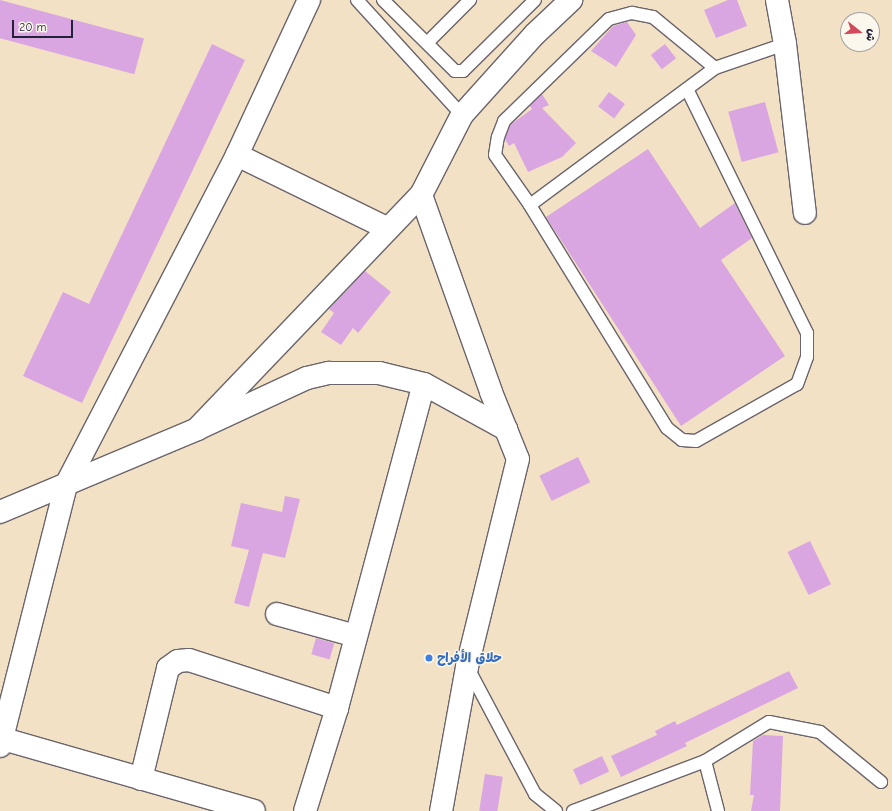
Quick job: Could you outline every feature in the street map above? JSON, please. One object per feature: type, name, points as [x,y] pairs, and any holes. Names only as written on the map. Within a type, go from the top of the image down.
[{"type":"street","points":[[254,811],[213,806],[141,779],[1,741],[66,485],[237,155],[309,0]]},
{"type":"street","points":[[197,430],[387,228],[421,195],[462,115],[536,34],[571,0]]},
{"type":"street","points":[[777,0],[785,44],[805,213]]},
{"type":"street","points":[[237,155],[387,228]]},
{"type":"street","points":[[421,195],[518,459],[467,666],[441,811]]},
{"type":"street","points":[[0,512],[197,430],[307,378],[329,374],[379,373],[424,384],[506,429]]},
{"type":"street","points":[[305,811],[337,708],[424,384]]},
{"type":"street","points":[[277,614],[356,636]]},
{"type":"street","points":[[141,779],[168,668],[178,661],[189,660],[337,708]]},
{"type":"lane","points":[[357,0],[462,115]]},
{"type":"lane","points":[[383,0],[456,71],[463,71],[536,0]]},
{"type":"lane","points":[[427,43],[470,0]]},
{"type":"lane","points":[[687,89],[807,333],[807,357],[797,384],[696,441],[682,440],[667,428],[530,205],[495,155],[504,121],[609,19],[632,13],[653,17],[715,68]]},
{"type":"lane","points":[[530,205],[715,68],[785,44]]},
{"type":"lane","points":[[467,666],[535,794],[556,811]]},
{"type":"lane","points":[[574,811],[705,761],[769,722],[820,732],[881,782]]},
{"type":"lane","points":[[705,761],[718,811]]},
{"type":"building","points":[[0,0],[144,39],[134,74],[0,38]]},
{"type":"building","points":[[728,0],[737,0],[747,26],[716,38],[704,10]]},
{"type":"building","points":[[627,22],[636,35],[616,67],[591,51],[613,26]]},
{"type":"building","points":[[212,44],[245,60],[82,403],[23,376],[63,292],[89,304]]},
{"type":"building","points":[[665,44],[676,58],[662,69],[651,55]]},
{"type":"building","points":[[609,92],[625,104],[614,118],[598,106]]},
{"type":"building","points":[[542,94],[549,105],[542,108],[576,143],[562,157],[528,172],[514,143],[509,146],[505,139],[510,125],[532,109],[530,106]]},
{"type":"building","points":[[765,102],[778,152],[742,162],[728,112]]},
{"type":"building","points":[[648,149],[700,228],[735,203],[752,238],[721,260],[785,356],[681,426],[546,217]]},
{"type":"building","points":[[365,271],[391,292],[358,333],[353,328],[341,345],[321,332],[334,313],[329,309]]},
{"type":"building","points":[[578,457],[590,482],[552,501],[539,476]]},
{"type":"building","points":[[285,496],[300,499],[285,558],[263,553],[249,607],[234,603],[249,550],[231,546],[241,503],[282,512]]},
{"type":"building","points":[[810,541],[831,584],[809,595],[788,552]]},
{"type":"building","points":[[316,638],[334,643],[330,660],[311,654]]},
{"type":"building","points":[[789,671],[798,688],[685,743],[687,746],[621,777],[611,756],[657,735],[655,731],[675,721],[677,725]]},
{"type":"building","points":[[763,735],[783,736],[780,811],[751,811],[754,795],[750,795],[753,741]]},
{"type":"building","points":[[602,756],[609,771],[580,785],[573,770]]},
{"type":"building","points":[[485,774],[503,777],[497,811],[479,811]]},
{"type":"place","name":"حلاق الأفراح","points":[[429,658]]}]
